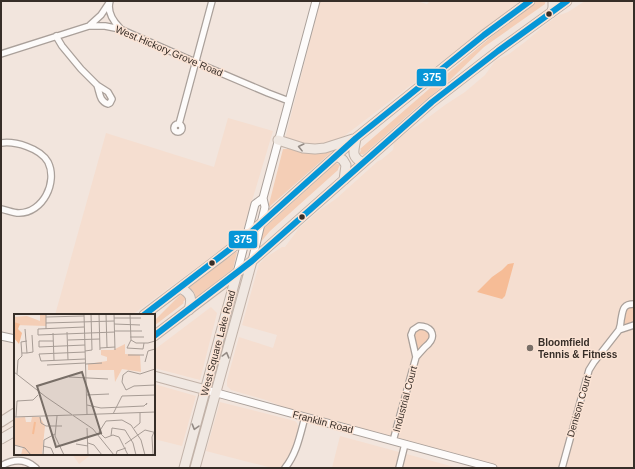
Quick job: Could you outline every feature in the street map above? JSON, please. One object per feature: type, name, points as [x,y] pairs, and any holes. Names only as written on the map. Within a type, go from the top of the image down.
[{"type":"highway","points":[[145,314],[247,236],[356,138],[473,43],[530,1]]},
{"type":"highway","points":[[551,13],[553,1]]},
{"type":"highway","points":[[155,335],[252,262],[428,106],[463,77],[567,1]]},
{"type":"highway","points":[[278,140],[302,148],[315,149],[325,148],[356,138]]},
{"type":"highway","points":[[356,138],[354,155],[356,160],[363,163]]},
{"type":"highway","points":[[337,156],[343,160],[346,165],[344,180]]},
{"type":"highway","name":"West Square Lake Road","points":[[195,468],[252,262]]},
{"type":"highway","name":"West Square Lake Road","points":[[184,468],[237,273]]},
{"type":"highway","points":[[180,288],[190,295],[191,303],[189,310]]},
{"type":"highway","name":"Franklin Road","points":[[155,376],[206,390]]},
{"type":"highway","points":[[1,422],[14,414]]},
{"type":"highway","points":[[1,439],[14,432]]},
{"type":"street","points":[[179,124],[212,1]]},
{"type":"street","name":"West Square Lake Road","points":[[252,262],[265,207],[263,198],[316,1]]},
{"type":"street","points":[[89,26],[101,15],[109,2]]},
{"type":"street","points":[[109,2],[109,11],[114,21],[120,28]]},
{"type":"street","name":"West Hickory Grove Road","points":[[1,54],[89,26],[120,28],[195,62],[289,101]]},
{"type":"street","points":[[56,36],[76,63],[97,85]]},
{"type":"street","points":[[1,142],[21,145],[37,152],[48,162],[50,174],[50,183],[47,193],[42,202],[35,208],[20,213],[1,209]]},
{"type":"street","name":"West Square Lake Road","points":[[237,273],[256,204],[263,198]]},
{"type":"street","name":"Denison Court","points":[[562,468],[589,370],[619,330],[623,309],[627,305],[634,304]]},
{"type":"street","points":[[619,330],[634,325]]},
{"type":"street","name":"Industrial Court","points":[[393,441],[416,357],[432,338],[430,330],[424,326],[415,328],[411,335],[416,357]]},
{"type":"street","points":[[1,336],[14,339]]},
{"type":"street","name":"Franklin Road","points":[[206,390],[493,468]]},
{"type":"street","points":[[285,468],[297,448],[305,417]]},
{"type":"street","points":[[399,468],[405,444]]},
{"type":"street","points":[[1,466],[13,460],[21,460],[29,462],[36,468]]},
{"type":"shaded area","points":[[320,1],[416,1],[427,4],[430,1],[521,1],[343,137],[327,145],[312,146],[285,139]]},
{"type":"shaded area","points":[[537,1],[546,1],[545,4],[484,47],[449,81],[363,155],[359,155],[360,149],[429,89],[515,17]]},
{"type":"shaded area","points":[[585,1],[634,1],[634,468],[497,468],[283,410],[283,407],[266,400],[231,390],[227,386],[227,380],[239,337],[273,348],[277,335],[242,325],[259,264],[265,258],[282,247],[285,247],[299,228],[393,150],[394,143],[408,131],[465,92],[485,75],[495,61],[509,54],[557,16],[568,12]]},
{"type":"shaded area","points":[[228,118],[273,131],[242,234],[133,314],[55,314],[106,133],[214,167]]},
{"type":"shaded area","points":[[287,147],[315,154],[335,149],[268,208],[283,149],[287,149]]},
{"type":"shaded area","points":[[336,163],[340,165],[338,170],[270,231],[259,244],[263,229]]},
{"type":"shaded area","points":[[236,252],[233,269],[196,298],[190,287]]},
{"type":"shaded area","points":[[514,263],[505,296],[502,299],[477,292],[508,264]]},
{"type":"shaded area","points":[[180,295],[185,296],[186,299],[183,302],[184,303],[155,325],[155,320]]},
{"type":"shaded area","points":[[211,307],[217,313],[200,380],[155,368],[155,349]]},
{"type":"shaded area","points":[[634,307],[634,322],[625,325],[623,323],[626,309]]},
{"type":"shaded area","points":[[420,329],[429,332],[430,337],[418,349],[414,335]]},
{"type":"shaded area","points":[[155,384],[196,396],[182,446],[155,439]]},
{"type":"shaded area","points":[[220,402],[295,421],[297,423],[299,429],[296,443],[282,468],[272,468],[206,451]]},
{"type":"shaded area","points":[[340,436],[458,468],[332,468]]},
{"type":"shaded area","points":[[73,455],[91,455],[79,464]]},
{"type":"transit line","name":"375","points":[[145,314],[247,236],[356,138],[484,35],[530,1]]},
{"type":"transit line","name":"375","points":[[155,335],[252,261],[432,102],[498,51],[567,1]]},
{"type":"place","name":"Bloomfield Tennis & Fitness","points":[[530,348]]}]
